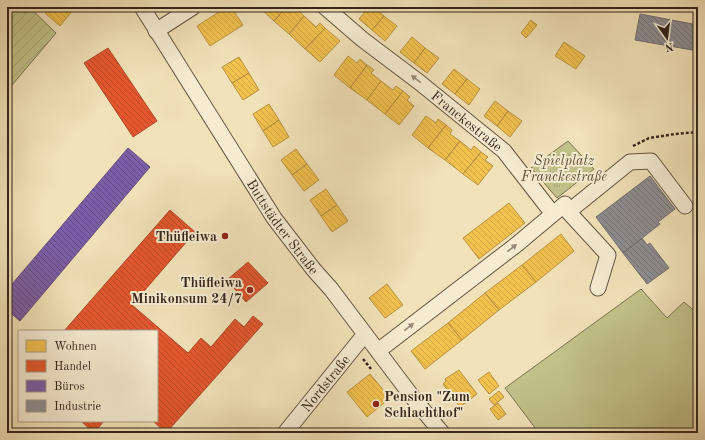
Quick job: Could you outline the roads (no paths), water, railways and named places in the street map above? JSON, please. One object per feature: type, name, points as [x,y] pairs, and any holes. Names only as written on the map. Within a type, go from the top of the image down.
[{"type":"street","name":"Buttstädter Straße","points":[[142,7],[274,218],[442,433]]},
{"type":"street","points":[[156,31],[193,7]]},
{"type":"street","name":"Franckestraße","points":[[325,7],[362,39],[419,82],[504,151],[608,255],[598,288]]},
{"type":"street","points":[[378,351],[560,208],[573,208],[630,162],[651,162],[685,206]]},
{"type":"street","name":"Nordstraße","points":[[285,433],[365,334]]},
{"type":"place","name":"Thüfleiwa","points":[[225,236]]},
{"type":"place","name":"Thüfleiwa Minikonsum 24/7","points":[[250,290]]},
{"type":"place","name":"Pension \"Zum Schlachthof\"","points":[[376,404]]},
{"type":"park label","name":"Spielplatz Franckestraße","points":[[564,168]]}]
